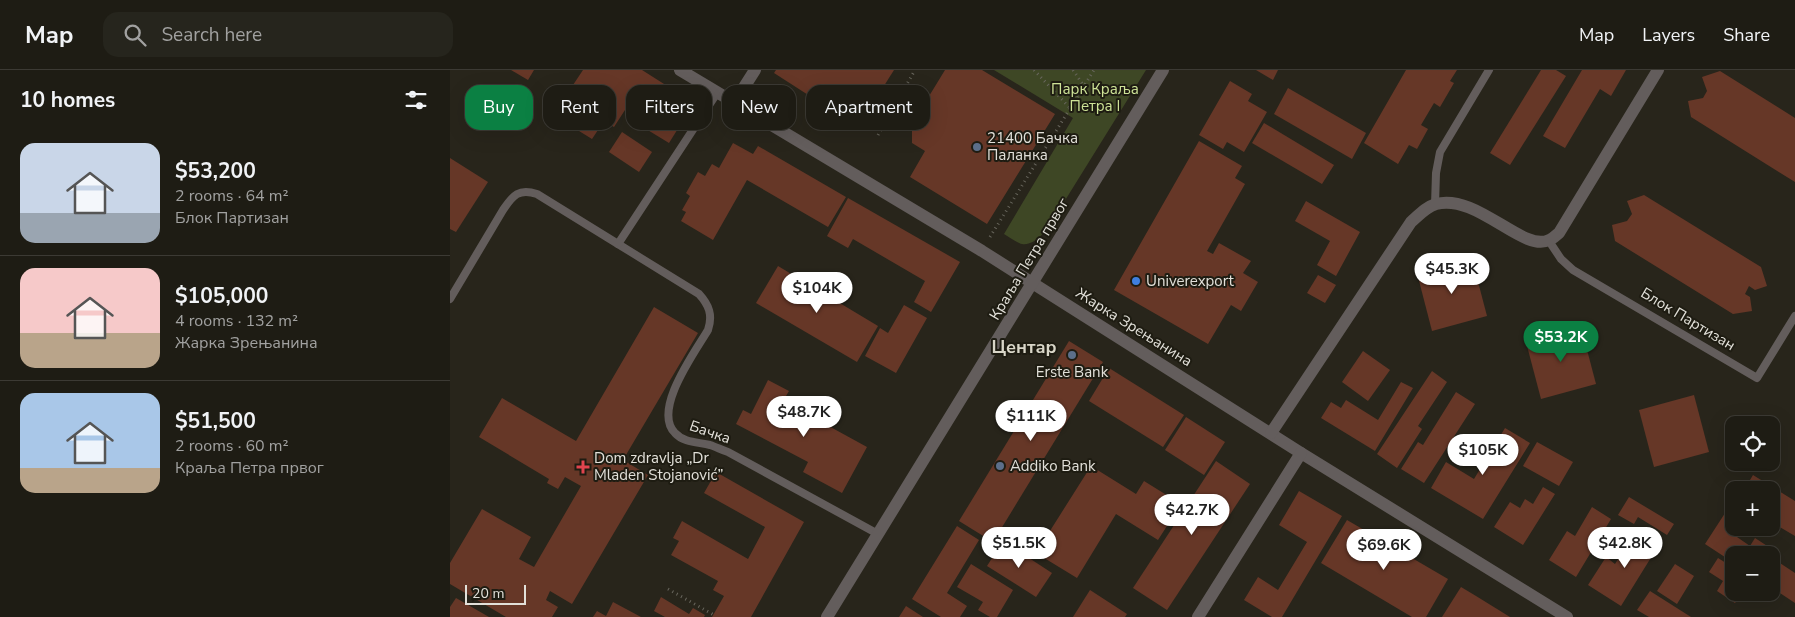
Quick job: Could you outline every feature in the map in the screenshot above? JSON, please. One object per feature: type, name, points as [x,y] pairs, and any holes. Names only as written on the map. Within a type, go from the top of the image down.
[{"type":"street","name":"Жарка Зрењанина","points":[[680,70],[722,96]]},
{"type":"street","points":[[745,85],[755,70]]},
{"type":"street","name":"Краља Петра првог","points":[[827,617],[1163,70]]},
{"type":"street","points":[[1271,433],[1411,222],[1425,210],[1435,205],[1450,202],[1479,211],[1526,238],[1539,242],[1549,241],[1558,233],[1658,70]]},
{"type":"street","name":"Жарка Зрењанина","points":[[779,130],[982,251],[1301,453],[1567,617]]},
{"type":"street","points":[[1198,617],[1301,453]]},
{"type":"lane","points":[[1435,205],[1436,172],[1440,152],[1489,70]]},
{"type":"lane","points":[[618,244],[717,93]]},
{"type":"lane","name":"Бачка","points":[[450,299],[512,197],[520,192],[528,191],[537,194],[699,294],[706,302],[712,320],[670,399],[667,418],[675,434],[691,442],[710,445],[728,452],[878,534]]},
{"type":"lane","name":"Блок Партизан","points":[[1549,241],[1561,259],[1573,270],[1757,378],[1795,316]]},
{"type":"path","points":[[878,135],[916,70]]},
{"type":"path","points":[[1034,70],[1070,108]]},
{"type":"path","points":[[1073,70],[1084,86]]},
{"type":"path","points":[[982,251],[1094,70]]},
{"type":"path","points":[[668,589],[714,615]]},
{"type":"green space","name":"Парк Краља Петра I","points":[[994,70],[1146,70],[1051,223],[1039,237],[1027,244],[1022,244],[1004,234],[1073,118]]},
{"type":"building","points":[[511,70],[534,70],[528,80]]},
{"type":"building","points":[[583,70],[642,70],[666,85],[626,85],[626,108],[616,124],[616,85],[573,85]]},
{"type":"building","points":[[776,70],[894,70],[885,85],[806,85],[806,94],[796,87],[796,85],[793,85],[774,73]]},
{"type":"building","name":"21400 Бачка Паланка","points":[[945,70],[982,70],[1055,114],[987,224],[910,177],[925,151],[912,143],[912,130],[930,130],[930,95]]},
{"type":"building","points":[[1256,70],[1278,70],[1273,80]]},
{"type":"building","points":[[1406,70],[1457,70],[1450,81],[1454,83],[1440,107],[1434,103],[1421,125],[1428,129],[1417,149],[1409,145],[1398,164],[1364,143]]},
{"type":"building","points":[[1541,70],[1556,70],[1566,76],[1510,165],[1490,153]]},
{"type":"building","points":[[1582,70],[1626,70],[1611,96],[1600,89],[1565,148],[1543,136]]},
{"type":"building","points":[[1720,71],[1795,118],[1795,182],[1691,117],[1688,101],[1703,98],[1707,91],[1702,77]]},
{"type":"building","points":[[1230,81],[1252,94],[1248,101],[1267,112],[1244,152],[1227,142],[1223,149],[1199,135]]},
{"type":"building","points":[[1288,88],[1366,133],[1352,159],[1274,114]]},
{"type":"building","points":[[1264,123],[1334,165],[1322,184],[1252,143]]},
{"type":"building","points":[[577,130],[598,130],[592,139]]},
{"type":"building","points":[[648,130],[677,130],[669,143]]},
{"type":"building","points":[[622,132],[652,152],[639,172],[609,152]]},
{"type":"building","points":[[1199,141],[1242,166],[1235,178],[1245,184],[1207,251],[1213,254],[1219,243],[1251,261],[1243,273],[1258,282],[1241,311],[1231,305],[1208,344],[1114,290]]},
{"type":"building","points":[[733,143],[753,154],[758,146],[846,197],[828,227],[747,180],[713,240],[681,221],[686,212],[682,210],[690,196],[686,193],[698,172],[705,176],[712,164],[719,168]]},
{"type":"building","points":[[450,158],[488,182],[456,232],[450,229]]},
{"type":"building","points":[[1644,195],[1761,267],[1767,286],[1755,290],[1749,286],[1745,294],[1750,297],[1752,311],[1733,314],[1615,241],[1612,225],[1627,221],[1632,214],[1627,201]]},
{"type":"building","points":[[848,198],[960,262],[931,312],[914,302],[925,281],[853,239],[848,248],[827,236]]},
{"type":"building","points":[[1306,201],[1360,232],[1336,276],[1317,265],[1330,241],[1295,221]]},
{"type":"building","points":[[1472,259],[1487,316],[1432,331],[1417,273]]},
{"type":"building","points":[[778,266],[878,326],[857,362],[756,303]]},
{"type":"building","points":[[1318,275],[1336,285],[1325,303],[1307,293]]},
{"type":"building","points":[[904,305],[927,318],[896,373],[865,356],[880,328],[888,333]]},
{"type":"building","name":"Dom zdravlja „Dr Mladen Stojanović”","points":[[654,307],[698,333],[623,460],[648,475],[572,604],[550,591],[546,600],[558,607],[552,617],[506,617],[450,584],[450,563],[482,509],[531,537],[519,559],[534,567],[581,486],[565,477],[558,489],[547,483],[549,479],[479,437],[502,398],[576,441]]},
{"type":"building","points":[[1581,327],[1596,384],[1541,399],[1526,342]]},
{"type":"building","points":[[1069,341],[1103,362],[993,542],[959,521]]},
{"type":"building","points":[[1363,351],[1390,370],[1368,401],[1342,382]]},
{"type":"building","points":[[1109,368],[1184,415],[1163,447],[1089,401]]},
{"type":"building","points":[[1432,371],[1447,382],[1418,426],[1422,429],[1397,468],[1377,454]]},
{"type":"building","points":[[768,380],[789,391],[783,401],[867,447],[842,493],[803,472],[808,462],[736,424],[743,410],[751,414]]},
{"type":"building","points":[[1401,382],[1413,388],[1375,451],[1321,418],[1331,402],[1341,408],[1346,400],[1378,420]]},
{"type":"building","points":[[1456,392],[1475,404],[1424,483],[1401,469],[1418,442],[1423,445]]},
{"type":"building","points":[[1694,395],[1709,452],[1654,467],[1639,410]]},
{"type":"building","points":[[1186,417],[1225,442],[1204,475],[1165,450]]},
{"type":"building","points":[[1505,428],[1530,443],[1483,519],[1431,488],[1446,462],[1474,479]]},
{"type":"building","points":[[1537,442],[1573,462],[1559,486],[1523,466]]},
{"type":"building","points":[[1216,461],[1250,484],[1167,610],[1133,588]]},
{"type":"building","points":[[1091,466],[1136,494],[1144,481],[1181,504],[1158,540],[1116,514],[1077,578],[1036,553]]},
{"type":"building","points":[[716,472],[804,522],[751,617],[712,617],[724,596],[713,590],[718,581],[671,555],[679,541],[673,538],[682,521],[748,559],[765,527],[704,493]]},
{"type":"building","points":[[1753,475],[1763,481],[1749,481]]},
{"type":"building","points":[[1543,487],[1555,494],[1523,545],[1494,527],[1510,502],[1520,508],[1525,499],[1533,504]]},
{"type":"building","points":[[1299,491],[1342,516],[1282,617],[1272,617],[1244,600],[1258,577],[1278,590],[1307,542],[1279,525]]},
{"type":"building","points":[[1780,492],[1795,501],[1795,536],[1780,527]]},
{"type":"building","points":[[1629,497],[1674,524],[1667,535],[1638,517],[1634,524],[1618,515]]},
{"type":"building","points":[[1592,507],[1611,519],[1576,577],[1549,560],[1567,531],[1575,536]]},
{"type":"building","points":[[1725,513],[1725,536],[1738,536],[1750,546],[1725,546],[1725,557],[1705,544]]},
{"type":"building","points":[[1347,520],[1448,579],[1426,617],[1412,617],[1321,563]]},
{"type":"building","points":[[957,526],[979,540],[947,593],[967,606],[960,617],[941,617],[912,599]]},
{"type":"building","points":[[1637,529],[1660,543],[1621,606],[1588,585],[1606,557],[1615,564]]},
{"type":"building","points":[[1755,538],[1767,546],[1750,546]]},
{"type":"building","points":[[1003,541],[1052,573],[1036,597],[987,566]]},
{"type":"building","points":[[1718,558],[1725,562],[1725,596],[1717,591],[1723,581],[1709,572]]},
{"type":"building","points":[[1780,563],[1795,573],[1795,603],[1780,593]]},
{"type":"building","points":[[971,564],[1013,590],[997,617],[990,617],[978,610],[983,602],[957,587]]},
{"type":"building","points":[[1675,564],[1694,576],[1677,604],[1657,591]]},
{"type":"building","points":[[1461,587],[1476,596],[1510,617],[1442,617]]},
{"type":"building","points":[[1090,590],[1127,614],[1125,617],[1073,617]]},
{"type":"building","points":[[1650,591],[1691,617],[1649,617],[1637,610]]},
{"type":"building","points":[[661,597],[689,614],[693,608],[705,615],[704,617],[665,617],[654,611]]},
{"type":"building","points":[[456,598],[489,617],[450,617],[450,607]]},
{"type":"building","points":[[613,602],[641,617],[593,617],[597,611],[606,616]]},
{"type":"building","points":[[906,606],[923,617],[899,617]]},
{"type":"place","name":"21400 Бачка Паланка","points":[[977,147]]},
{"type":"place","name":"Univerexport","points":[[1136,281]]},
{"type":"place","name":"Erste Bank","points":[[1072,355]]},
{"type":"place","name":"Addiko Bank","points":[[1000,466]]},
{"type":"place","name":"Dom zdravlja „Dr Mladen Stojanović”","points":[[583,467]]},
{"type":"district","name":"Центар","points":[[1024,347]]}]
